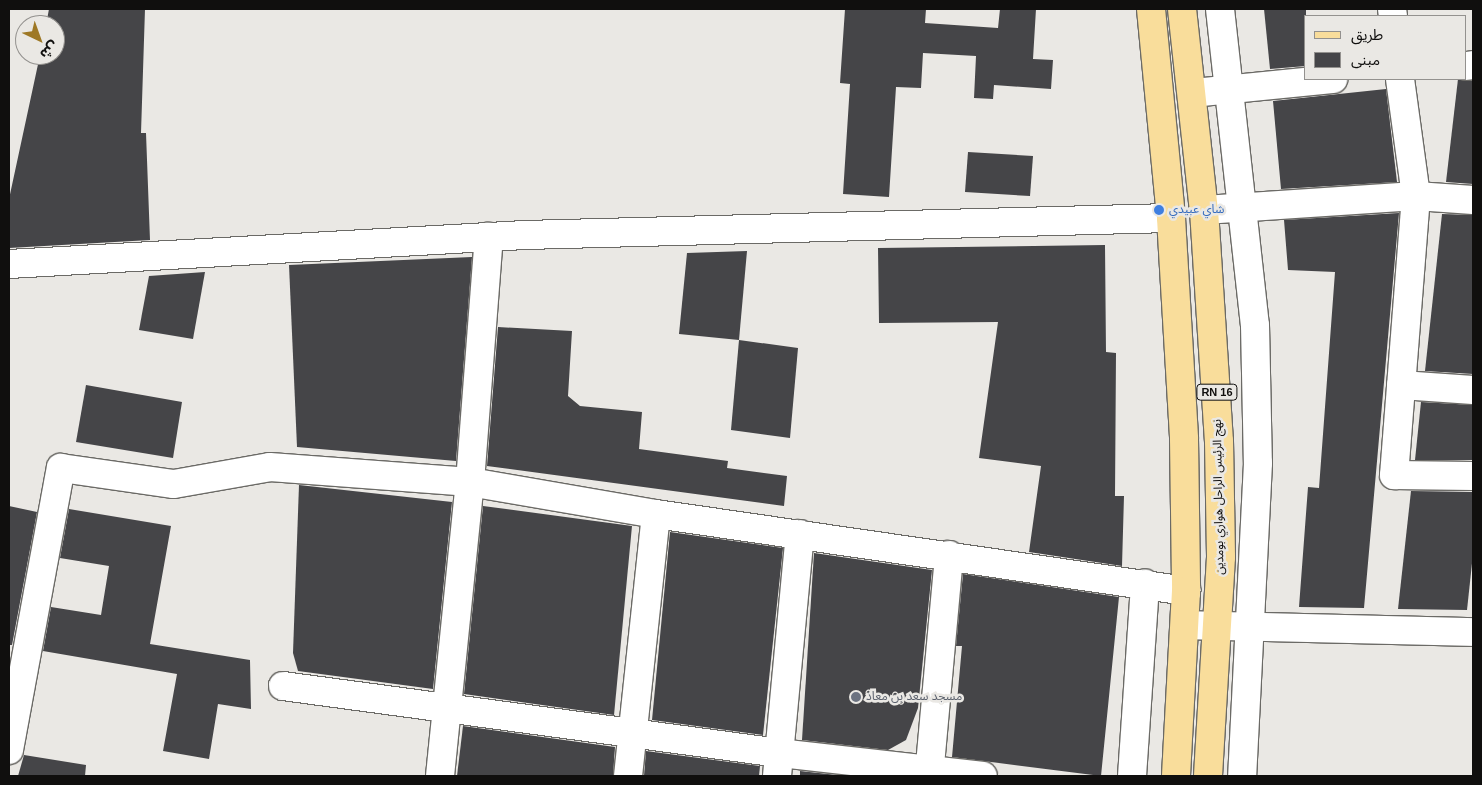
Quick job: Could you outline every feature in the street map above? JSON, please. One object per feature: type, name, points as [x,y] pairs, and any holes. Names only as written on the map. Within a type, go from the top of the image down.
[{"type":"main road","name":"RN 16","points":[[1151,9],[1172,218],[1184,439],[1186,591],[1176,776]]},
{"type":"main road","name":"نهج الرئيس الراحل هواري بومدين","points":[[1182,9],[1204,210],[1219,441],[1219,624],[1208,776]]},
{"type":"street","points":[[1220,9],[1245,208],[1256,354],[1258,463],[1242,776]]},
{"type":"street","points":[[1192,93],[1231,92],[1325,80]]},
{"type":"street","points":[[1400,80],[1416,196],[1394,475],[1473,476]]},
{"type":"street","points":[[1204,210],[1416,196],[1473,200]]},
{"type":"street","points":[[9,264],[489,237],[1172,218]]},
{"type":"street","points":[[440,776],[470,482],[489,237]]},
{"type":"street","points":[[1401,385],[1473,390]]},
{"type":"street","points":[[9,750],[61,468],[174,484],[270,467],[470,482],[656,514],[1145,583],[1186,591]]},
{"type":"street","points":[[628,776],[656,514]]},
{"type":"street","points":[[778,765],[800,534]]},
{"type":"street","points":[[929,773],[949,555]]},
{"type":"street","points":[[1132,776],[1145,583]]},
{"type":"street","points":[[1185,625],[1219,624],[1473,632]]},
{"type":"street","points":[[283,686],[632,733],[778,765],[983,776]]},
{"type":"building","points":[[49,9],[145,9],[141,133],[146,133],[150,240],[9,248],[9,199],[38,65],[65,65],[65,15],[48,15]]},
{"type":"building","points":[[845,9],[926,9],[925,23],[998,28],[1000,9],[1036,9],[1033,59],[1053,60],[1051,89],[994,85],[993,99],[974,98],[976,56],[923,53],[921,88],[896,87],[889,197],[843,194],[850,84],[840,83]]},
{"type":"building","points":[[1264,9],[1306,9],[1306,15],[1304,15],[1304,66],[1270,69]]},
{"type":"building","points":[[1458,80],[1473,81],[1473,184],[1446,182]]},
{"type":"building","points":[[1386,89],[1397,182],[1281,189],[1273,101]]},
{"type":"building","points":[[968,152],[1033,156],[1030,196],[965,192]]},
{"type":"building","points":[[1399,213],[1364,608],[1299,607],[1308,487],[1319,488],[1335,272],[1288,270],[1284,220]]},
{"type":"building","points":[[1442,214],[1473,215],[1473,374],[1425,371]]},
{"type":"building","points":[[1105,245],[1106,352],[1116,353],[1115,496],[1124,496],[1122,566],[1029,552],[1041,466],[979,458],[998,322],[879,323],[878,248]]},
{"type":"building","points":[[747,251],[739,340],[679,334],[687,253]]},
{"type":"building","points":[[472,257],[456,461],[297,447],[289,265]]},
{"type":"building","points":[[205,272],[193,339],[139,330],[149,276]]},
{"type":"building","points":[[498,327],[572,331],[568,396],[580,406],[642,412],[639,449],[728,461],[727,468],[787,476],[784,506],[487,466]]},
{"type":"building","points":[[739,340],[798,348],[790,438],[731,430]]},
{"type":"building","points":[[86,385],[182,402],[173,458],[76,442]]},
{"type":"building","points":[[1421,402],[1473,405],[1473,460],[1415,460]]},
{"type":"building","points":[[299,485],[452,502],[433,689],[298,671],[293,653]]},
{"type":"building","points":[[1411,491],[1473,492],[1473,554],[1467,610],[1398,609]]},
{"type":"building","points":[[9,506],[37,512],[12,645],[9,645]]},
{"type":"building","points":[[483,506],[632,526],[614,715],[464,694]]},
{"type":"building","points":[[69,509],[171,526],[150,644],[250,660],[251,709],[218,704],[209,759],[163,751],[177,674],[43,651],[51,607],[101,615],[109,566],[60,558]]},
{"type":"building","points":[[670,532],[783,548],[763,735],[652,720]]},
{"type":"building","points":[[814,553],[932,570],[918,708],[906,740],[888,750],[802,740]]},
{"type":"building","points":[[963,574],[1119,597],[1101,776],[952,757],[962,646],[956,646]]},
{"type":"building","points":[[463,726],[615,747],[613,776],[457,776]]},
{"type":"building","points":[[646,751],[760,766],[759,776],[644,776]]},
{"type":"building","points":[[24,755],[86,765],[85,776],[18,776]]},
{"type":"building","points":[[800,771],[837,775],[800,776]]},
{"type":"place","name":"شاي عبيدي","points":[[1159,210]]},
{"type":"place","name":"مسجد سعد بن معاذ","points":[[856,697]]}]
